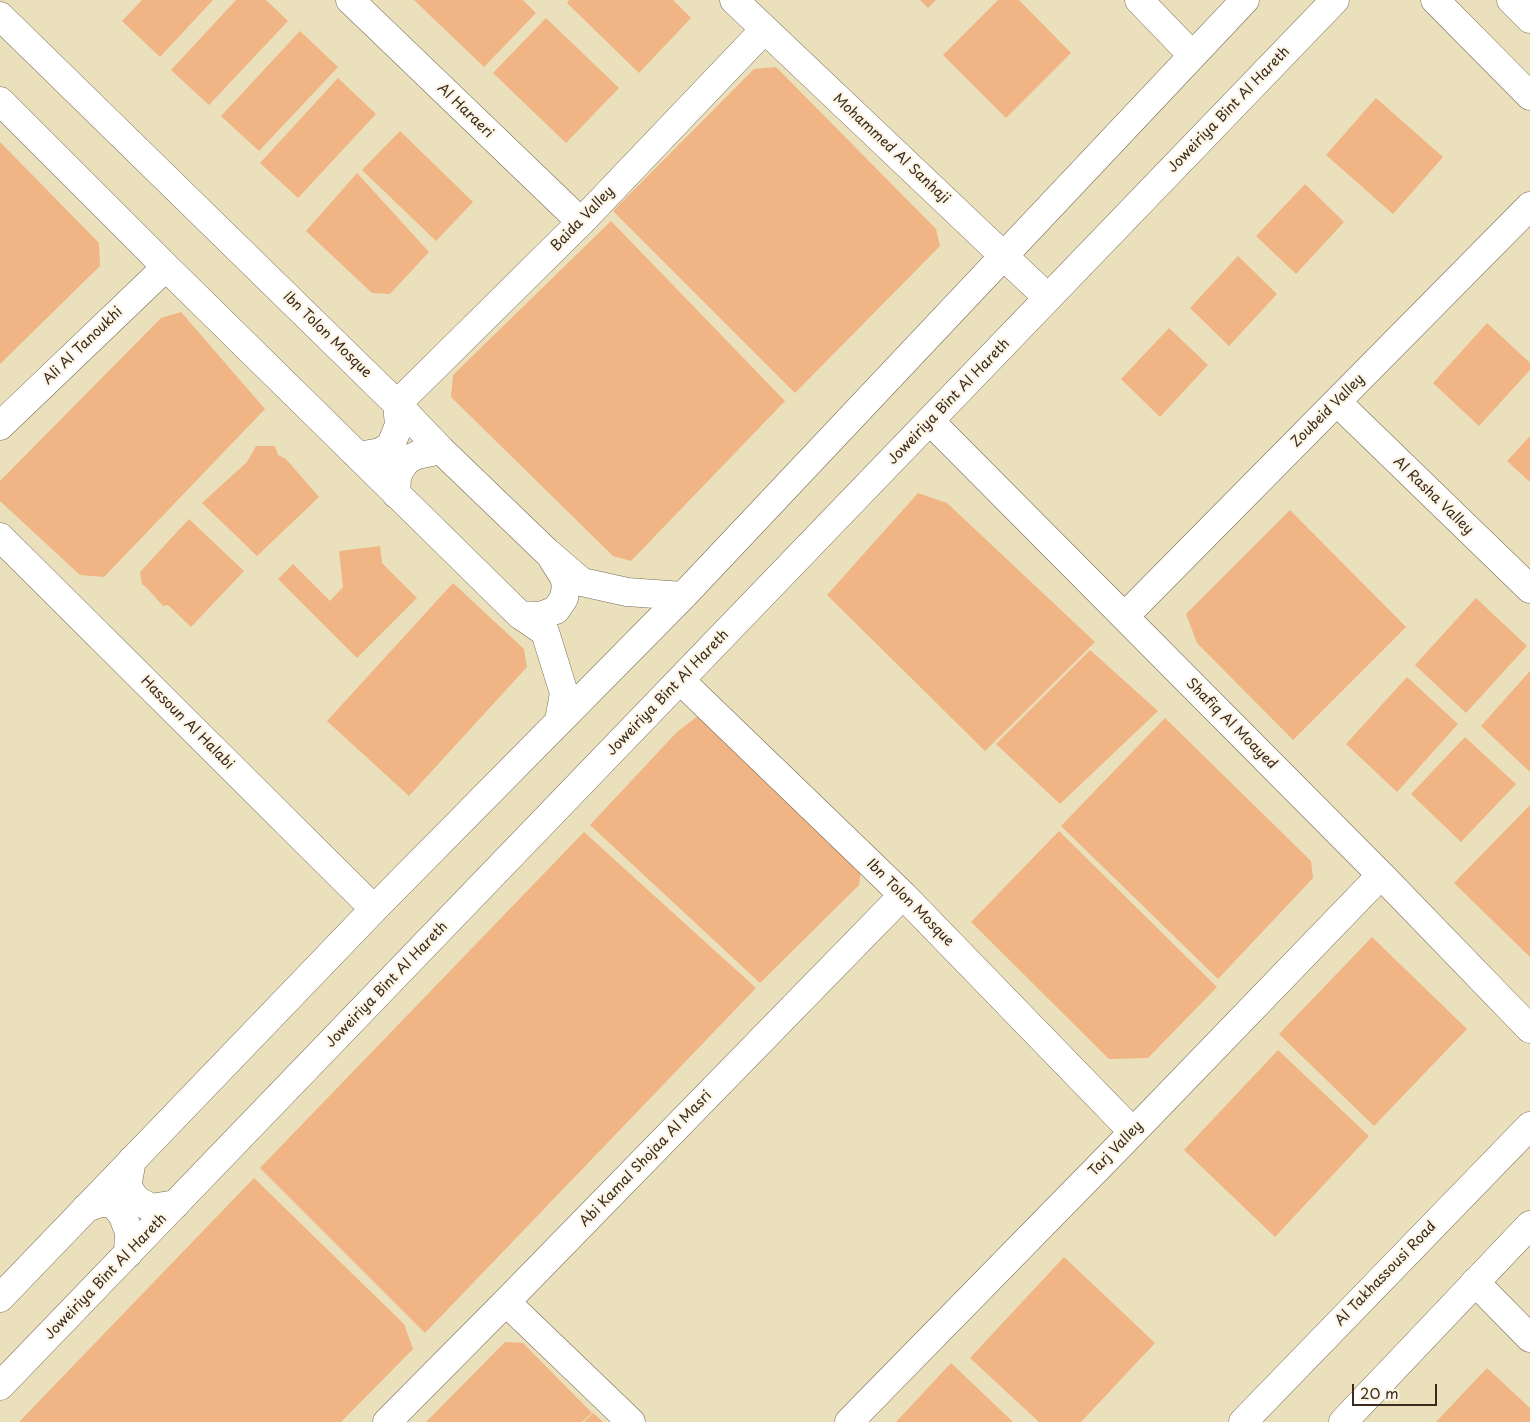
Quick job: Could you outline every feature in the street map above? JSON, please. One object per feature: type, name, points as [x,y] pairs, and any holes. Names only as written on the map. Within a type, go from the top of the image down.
[{"type":"street","name":"Al Haraeri","points":[[350,0],[581,222]]},
{"type":"street","name":"Mohammed Al Sanhaji","points":[[734,0],[1048,298]]},
{"type":"street","points":[[1139,0],[1192,55]]},
{"type":"street","points":[[0,1298],[374,909],[683,596],[1245,0]]},
{"type":"street","name":"Joweiriya Bint Al Hareth","points":[[0,1386],[1335,0]]},
{"type":"street","points":[[1511,0],[1530,19]]},
{"type":"street","points":[[1439,3],[1530,96]]},
{"type":"street","name":"Ibn Tolon Mosque","points":[[0,16],[442,450],[547,552],[582,582],[627,592],[683,596]]},
{"type":"street","name":"Baida Valley","points":[[397,404],[581,222],[764,30]]},
{"type":"street","points":[[0,101],[520,615],[545,632],[564,693],[560,721]]},
{"type":"street","name":"Zoubeid Valley","points":[[1125,616],[1530,206]]},
{"type":"street","name":"Ali Al Tanoukhi","points":[[0,426],[166,267]]},
{"type":"street","name":"Al Rasha Valley","points":[[1337,402],[1530,589]]},
{"type":"street","points":[[356,454],[374,454],[381,452],[391,445],[399,425],[397,404]]},
{"type":"street","name":"Shafiq Al Moayed","points":[[930,421],[1381,875],[1530,1029]]},
{"type":"street","points":[[396,494],[397,476],[407,460],[416,455],[442,450]]},
{"type":"street","name":"Hassoun Al Halabi","points":[[0,537],[374,909]]},
{"type":"street","points":[[520,615],[540,616],[556,610],[564,598],[566,586],[564,577],[547,552]]},
{"type":"street","name":"Ibn Tolon Mosque","points":[[680,680],[903,894],[1133,1132]]},
{"type":"street","name":"Tarj Valley","points":[[849,1422],[1381,875]]},
{"type":"street","name":"Abi Kamal Shojaa Al Masri","points":[[387,1422],[903,894]]},
{"type":"street","name":"Al Takhassousi Road","points":[[1242,1422],[1530,1126]]},
{"type":"street","points":[[132,1160],[127,1187],[136,1200],[151,1208],[176,1204]]},
{"type":"street","points":[[86,1208],[100,1203],[112,1203],[122,1214],[129,1232],[128,1254]]},
{"type":"street","points":[[1343,1422],[1530,1225]]},
{"type":"street","points":[[1474,1282],[1530,1338]]},
{"type":"street","points":[[506,1302],[631,1422]]},
{"type":"building","points":[[142,0],[213,0],[160,57],[122,21]]},
{"type":"building","points":[[236,0],[266,0],[288,21],[209,105],[171,70]]},
{"type":"building","points":[[414,0],[523,0],[536,13],[484,67]]},
{"type":"building","points":[[569,0],[673,0],[691,18],[639,73],[567,3]]},
{"type":"building","points":[[920,0],[936,0],[928,8]]},
{"type":"building","points":[[998,0],[1019,0],[1071,53],[1006,118],[943,55]]},
{"type":"building","points":[[546,18],[619,88],[566,143],[493,73]]},
{"type":"building","points":[[300,31],[338,67],[259,151],[221,116]]},
{"type":"building","points":[[776,67],[936,229],[940,246],[795,393],[613,211],[754,69]]},
{"type":"building","points":[[338,78],[376,114],[298,198],[260,163]]},
{"type":"building","points":[[1376,98],[1443,157],[1393,214],[1326,155]]},
{"type":"building","points":[[400,131],[473,202],[436,241],[362,170]]},
{"type":"building","points":[[0,142],[99,243],[100,266],[0,364]]},
{"type":"building","points":[[357,173],[429,252],[390,294],[372,293],[306,231]]},
{"type":"building","points":[[1305,184],[1344,222],[1296,274],[1256,236]]},
{"type":"building","points":[[611,221],[785,401],[631,561],[613,556],[451,397],[453,375]]},
{"type":"building","points":[[1238,256],[1277,294],[1229,346],[1190,308]]},
{"type":"building","points":[[181,312],[265,409],[104,577],[80,575],[0,501],[0,481],[161,318]]},
{"type":"building","points":[[1487,323],[1530,363],[1530,370],[1479,426],[1433,383]]},
{"type":"building","points":[[1169,328],[1208,365],[1160,417],[1121,379]]},
{"type":"building","points":[[1530,436],[1530,482],[1507,461]]},
{"type":"building","points":[[256,446],[275,446],[278,455],[286,459],[319,497],[257,556],[202,503],[247,462]]},
{"type":"building","points":[[918,493],[947,503],[1095,642],[985,751],[827,595]]},
{"type":"building","points":[[1290,510],[1406,627],[1293,740],[1197,643],[1186,614]]},
{"type":"building","points":[[189,519],[244,571],[191,627],[168,605],[163,606],[142,584],[140,572]]},
{"type":"building","points":[[380,546],[382,563],[417,598],[357,658],[278,579],[293,564],[330,601],[343,587],[339,551]]},
{"type":"building","points":[[453,583],[524,649],[527,667],[409,796],[327,721]]},
{"type":"building","points":[[1476,598],[1527,646],[1466,713],[1415,665]]},
{"type":"building","points":[[1090,650],[1158,711],[1060,804],[996,744]]},
{"type":"building","points":[[1530,671],[1530,772],[1481,726]]},
{"type":"building","points":[[1407,677],[1458,724],[1397,792],[1346,744]]},
{"type":"building","points":[[698,716],[861,872],[859,885],[760,983],[590,825],[677,732]]},
{"type":"building","points":[[1165,718],[1311,861],[1313,878],[1218,979],[1061,826]]},
{"type":"building","points":[[1465,737],[1516,784],[1461,842],[1411,794]]},
{"type":"building","points":[[1530,805],[1530,957],[1454,883]]},
{"type":"building","points":[[1059,831],[1217,987],[1148,1058],[1109,1059],[971,922]]},
{"type":"building","points":[[584,832],[756,988],[425,1333],[260,1168]]},
{"type":"building","points":[[1372,937],[1467,1029],[1374,1126],[1279,1034]]},
{"type":"building","points":[[1278,1050],[1369,1136],[1275,1237],[1184,1150]]},
{"type":"building","points":[[254,1178],[404,1324],[413,1349],[341,1422],[19,1422]]},
{"type":"building","points":[[1064,1257],[1155,1343],[1081,1422],[1039,1422],[970,1358]]},
{"type":"building","points":[[505,1342],[523,1343],[592,1413],[582,1422],[426,1422]]},
{"type":"building","points":[[951,1363],[1013,1422],[896,1422]]},
{"type":"building","points":[[1487,1368],[1530,1408],[1530,1422],[1436,1422]]},
{"type":"building","points":[[593,1413],[603,1422],[584,1422]]}]
